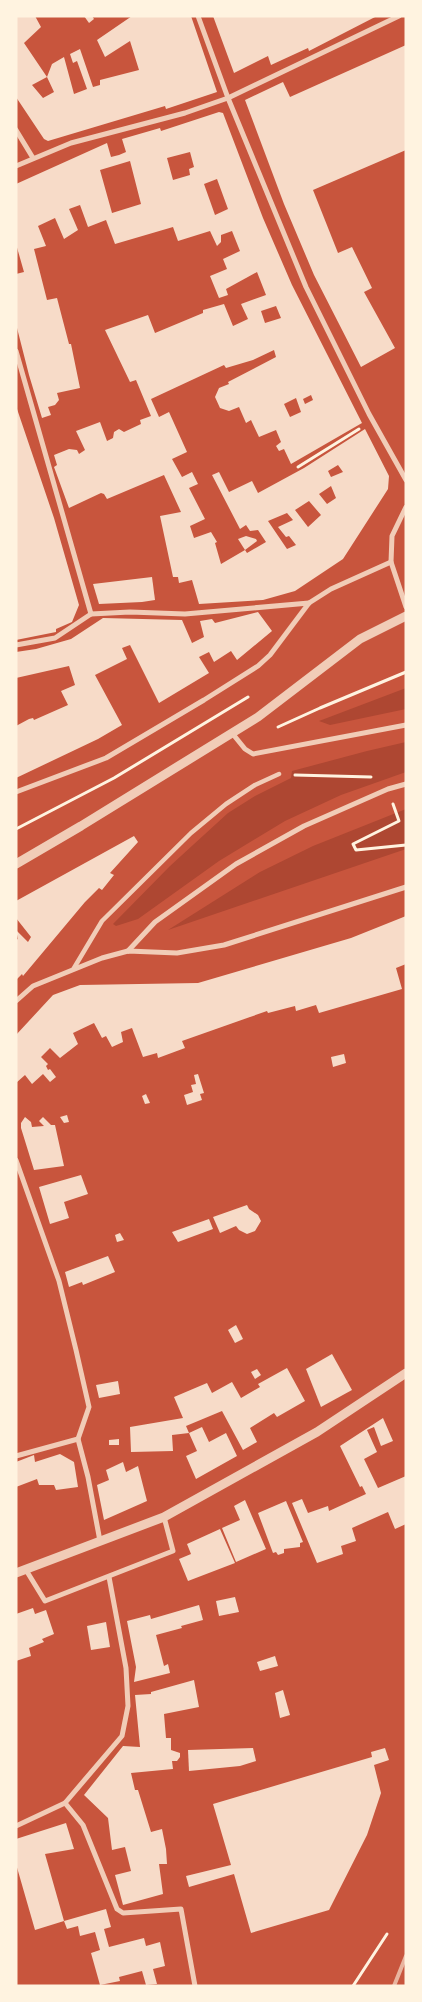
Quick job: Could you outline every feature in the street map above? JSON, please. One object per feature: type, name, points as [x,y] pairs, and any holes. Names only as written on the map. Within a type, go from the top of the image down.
[{"type":"street","points":[[198,16],[228,98],[306,287],[373,420],[406,480]]},
{"type":"street","points":[[16,166],[71,143],[185,113],[228,98],[399,16]]},
{"type":"street","points":[[16,130],[33,158]]},
{"type":"street","points":[[16,351],[91,614]]},
{"type":"street","points":[[406,507],[392,536],[392,562],[406,607]]},
{"type":"street","points":[[16,792],[106,758],[258,666],[270,654],[309,602],[331,588],[392,562]]},
{"type":"street","points":[[16,645],[55,638],[91,614],[130,612],[185,614],[309,602]]},
{"type":"street","points":[[16,864],[258,717],[360,639],[406,616]]},
{"type":"street","points":[[232,733],[244,749],[253,754],[406,725]]},
{"type":"street","points":[[74,968],[102,921],[190,833],[255,785],[279,774]]},
{"type":"street","points":[[128,951],[155,922],[236,864],[304,826],[388,789],[406,784]]},
{"type":"street","points":[[16,1001],[33,986],[102,958],[128,951],[177,953],[224,946],[406,886]]},
{"type":"street","points":[[16,1160],[59,1281],[89,1407],[78,1439],[88,1477],[100,1542]]},
{"type":"street","points":[[16,1572],[26,1570],[164,1517],[316,1432],[406,1374]]},
{"type":"street","points":[[16,1456],[78,1439]]},
{"type":"street","points":[[26,1570],[44,1602],[173,1551],[164,1517]]},
{"type":"street","points":[[16,1826],[65,1803],[122,1736],[128,1706],[126,1668],[109,1577]]},
{"type":"street","points":[[65,1803],[84,1825],[113,1903],[117,1909],[123,1913],[181,1909],[195,1986]]},
{"type":"path","points":[[298,467],[373,420]]},
{"type":"path","points":[[275,729],[406,672]]},
{"type":"path","points":[[16,829],[114,778],[248,697]]},
{"type":"path","points":[[279,774],[384,777],[399,821],[353,844],[356,850],[406,845]]},
{"type":"path","points":[[353,1986],[387,1934]]},
{"type":"shaded area","points":[[406,688],[406,709],[330,725],[319,721]]},
{"type":"shaded area","points":[[406,742],[406,772],[341,795],[285,821],[219,861],[138,919],[116,926],[113,924],[170,866],[228,813],[255,796],[291,778],[292,771]]},
{"type":"shaded area","points":[[406,809],[406,849],[168,930],[260,872],[313,846]]},
{"type":"building","points":[[16,16],[35,16],[41,27],[24,43],[47,77],[52,64],[64,57],[74,94],[87,89],[77,61],[73,63],[70,54],[80,49],[93,87],[100,85],[100,80],[139,70],[130,41],[105,57],[97,40],[132,16],[191,16],[217,92],[166,109],[165,106],[48,141],[44,139],[16,97]],"holes":[[[47,77],[54,92],[43,98],[32,85]]]},
{"type":"building","points":[[84,16],[92,16],[94,19],[89,23]]},
{"type":"building","points":[[213,16],[377,16],[309,51],[308,48],[271,65],[268,56],[234,73]]},
{"type":"building","points":[[406,45],[406,150],[313,190],[338,253],[352,247],[372,288],[364,292],[395,348],[361,367],[314,275],[284,204],[245,100],[283,82],[290,97]]},
{"type":"building","points":[[219,112],[223,113],[263,218],[292,285],[362,423],[291,464],[284,449],[279,451],[276,446],[281,442],[276,430],[259,437],[251,420],[246,423],[239,407],[229,411],[220,408],[215,397],[219,388],[276,357],[274,350],[253,360],[226,368],[224,365],[151,399],[159,417],[169,412],[187,452],[172,459],[182,477],[192,472],[198,484],[189,488],[205,519],[190,526],[194,538],[211,532],[217,542],[215,543],[221,564],[245,550],[247,553],[266,542],[258,530],[250,531],[246,525],[240,529],[212,475],[219,472],[229,492],[252,481],[258,493],[304,468],[365,429],[389,476],[388,489],[343,559],[295,591],[263,600],[199,604],[192,580],[179,583],[178,577],[173,577],[160,516],[181,512],[164,475],[107,499],[101,493],[69,508],[54,467],[57,465],[54,455],[69,449],[77,450],[79,454],[85,450],[76,431],[100,422],[107,441],[113,438],[114,432],[119,429],[124,432],[141,424],[140,420],[151,416],[136,380],[130,382],[105,330],[148,315],[155,333],[203,313],[203,310],[224,304],[233,326],[248,319],[241,304],[266,295],[257,272],[226,289],[228,295],[219,298],[210,276],[227,269],[223,259],[240,251],[232,231],[221,235],[221,242],[217,246],[210,231],[178,241],[173,227],[115,244],[106,220],[88,227],[80,205],[69,209],[78,230],[64,239],[55,218],[38,226],[46,246],[34,249],[47,300],[57,298],[69,344],[71,344],[80,388],[57,393],[59,400],[55,405],[48,407],[51,415],[42,418],[16,324],[16,274],[24,272],[16,244],[16,184],[107,143],[111,157],[119,155],[126,152],[122,139],[160,128],[161,131]],"holes":[[[190,152],[194,167],[189,169],[190,175],[173,180],[167,158]],[[130,161],[141,204],[112,213],[100,170]],[[217,179],[228,209],[215,215],[204,184]],[[276,306],[281,318],[265,323],[261,311]],[[311,395],[313,400],[305,404],[303,399]],[[296,398],[301,412],[290,417],[284,404]],[[338,465],[343,472],[331,477],[328,471]],[[331,486],[336,498],[327,504],[319,494]],[[309,501],[321,515],[308,527],[295,510]],[[287,513],[293,520],[278,527],[296,545],[287,549],[268,521]]]},
{"type":"building","points":[[16,406],[54,518],[79,605],[72,622],[56,629],[56,632],[16,640]]},
{"type":"building","points":[[246,536],[257,541],[245,550],[238,539]]},
{"type":"building","points":[[152,577],[155,600],[99,604],[93,584]]},
{"type":"building","points":[[258,612],[272,631],[237,660],[231,651],[214,662],[209,652],[199,657],[209,673],[159,703],[130,645],[122,648],[127,659],[95,675],[122,725],[98,739],[16,778],[16,726],[29,719],[33,718],[34,720],[68,705],[61,691],[75,685],[69,666],[16,678],[16,652],[36,649],[71,639],[103,618],[182,620],[192,643],[204,637],[200,621],[212,619],[215,623]]},
{"type":"building","points":[[134,836],[138,842],[110,873],[114,875],[102,890],[99,888],[85,902],[23,976],[22,974],[16,980],[16,940],[18,939],[16,930],[28,942],[31,937],[16,918],[16,901]]},
{"type":"building","points":[[406,916],[406,964],[396,968],[402,989],[319,1013],[316,1005],[296,1011],[295,1006],[268,1013],[267,1011],[182,1041],[185,1048],[158,1058],[157,1053],[143,1057],[132,1028],[121,1032],[123,1042],[112,1047],[106,1036],[102,1038],[94,1023],[73,1033],[78,1044],[60,1058],[50,1048],[41,1057],[48,1064],[46,1066],[48,1070],[50,1069],[56,1077],[50,1082],[43,1074],[32,1084],[25,1075],[16,1083],[16,1035],[53,995],[80,985],[198,983],[351,938]]},
{"type":"building","points":[[344,1054],[346,1063],[333,1067],[331,1057]]},
{"type":"building","points":[[198,1074],[204,1093],[200,1094],[202,1100],[187,1105],[184,1095],[193,1092],[191,1085],[196,1084],[194,1075]]},
{"type":"building","points":[[146,1094],[150,1103],[145,1104],[142,1096]]},
{"type":"building","points":[[67,1115],[69,1122],[64,1123],[60,1117]]},
{"type":"building","points":[[25,1117],[31,1122],[32,1127],[44,1126],[39,1121],[43,1117],[51,1125],[55,1125],[64,1166],[34,1170],[21,1128],[21,1123]]},
{"type":"building","points":[[81,1175],[88,1194],[64,1202],[69,1218],[50,1224],[39,1187]]},
{"type":"building","points":[[247,1205],[249,1209],[258,1215],[261,1221],[255,1231],[247,1234],[236,1226],[220,1233],[213,1217]]},
{"type":"building","points":[[209,1219],[213,1229],[178,1242],[172,1232]]},
{"type":"building","points":[[120,1233],[124,1240],[117,1242],[115,1235]]},
{"type":"building","points":[[108,1256],[115,1272],[83,1285],[82,1282],[69,1287],[65,1272]]},
{"type":"building","points":[[236,1325],[243,1339],[235,1343],[228,1330]]},
{"type":"building","points":[[332,1354],[352,1390],[321,1407],[306,1369]]},
{"type":"building","points":[[287,1368],[305,1401],[277,1417],[274,1413],[250,1428],[257,1442],[243,1450],[222,1411],[186,1426],[189,1433],[172,1435],[173,1451],[131,1452],[130,1427],[183,1418],[174,1397],[207,1383],[212,1393],[232,1382],[241,1398],[260,1387],[258,1384]]},
{"type":"building","points":[[257,1369],[261,1375],[255,1379],[251,1372]]},
{"type":"building","points":[[118,1381],[120,1394],[99,1398],[96,1385]]},
{"type":"building","points":[[383,1418],[393,1441],[381,1446],[374,1427],[367,1430],[377,1452],[364,1459],[378,1488],[406,1476],[406,1524],[395,1529],[388,1512],[352,1528],[356,1541],[341,1546],[343,1554],[317,1563],[292,1503],[302,1499],[308,1513],[328,1506],[329,1511],[366,1494],[362,1486],[360,1487],[340,1446]]},
{"type":"building","points":[[202,1427],[209,1442],[226,1433],[237,1456],[196,1479],[186,1456],[197,1451],[189,1433]]},
{"type":"building","points":[[119,1439],[119,1445],[109,1445],[109,1440]]},
{"type":"building","points":[[60,1454],[74,1462],[78,1487],[56,1490],[54,1485],[39,1485],[37,1479],[16,1487],[16,1462],[34,1455],[35,1462]]},
{"type":"building","points":[[123,1462],[126,1472],[138,1466],[147,1501],[104,1520],[97,1485],[109,1480],[106,1470]]},
{"type":"building","points":[[245,1500],[266,1549],[236,1562],[222,1528],[240,1520],[234,1506]]},
{"type":"building","points":[[286,1501],[303,1542],[300,1543],[300,1547],[284,1549],[284,1553],[278,1555],[276,1552],[273,1553],[258,1513]]},
{"type":"building","points":[[220,1529],[235,1563],[188,1581],[179,1559],[191,1554],[187,1544]]},
{"type":"building","points":[[235,1597],[239,1612],[219,1616],[216,1601]]},
{"type":"building","points":[[199,1605],[203,1620],[156,1635],[164,1666],[168,1664],[170,1673],[134,1682],[136,1667],[127,1621],[150,1615],[151,1619]]},
{"type":"building","points":[[33,1608],[35,1614],[46,1610],[54,1634],[42,1639],[44,1642],[29,1648],[31,1656],[16,1661],[16,1614]]},
{"type":"building","points":[[106,1622],[110,1647],[91,1650],[87,1626]]},
{"type":"building","points":[[275,1656],[278,1666],[260,1671],[257,1662]]},
{"type":"building","points":[[194,1680],[199,1707],[164,1714],[166,1738],[171,1738],[171,1750],[180,1753],[177,1761],[172,1761],[173,1769],[131,1773],[135,1790],[138,1790],[151,1832],[162,1829],[167,1864],[159,1864],[163,1894],[123,1905],[115,1875],[131,1871],[125,1847],[112,1850],[108,1818],[84,1795],[123,1746],[140,1747],[135,1695],[151,1694],[151,1692]]},
{"type":"building","points":[[283,1690],[290,1715],[280,1718],[275,1693]]},
{"type":"building","points":[[253,1748],[256,1761],[240,1766],[189,1771],[188,1750]]},
{"type":"building","points":[[385,1748],[389,1760],[374,1765],[381,1793],[367,1835],[329,1910],[251,1933],[234,1874],[189,1887],[186,1876],[231,1865],[213,1804],[372,1757],[371,1752]]},
{"type":"building","points":[[66,1823],[74,1849],[45,1854],[64,1921],[35,1930],[16,1864],[16,1839]]},
{"type":"building","points":[[106,1909],[111,1927],[104,1929],[109,1947],[144,1938],[146,1946],[160,1942],[165,1966],[153,1969],[157,1984],[146,1985],[142,1971],[119,1977],[120,1981],[100,1985],[91,1953],[100,1950],[95,1932],[80,1936],[78,1926],[67,1929],[64,1921]]},
{"type":"railway","points":[[394,1986],[406,1956]]}]
